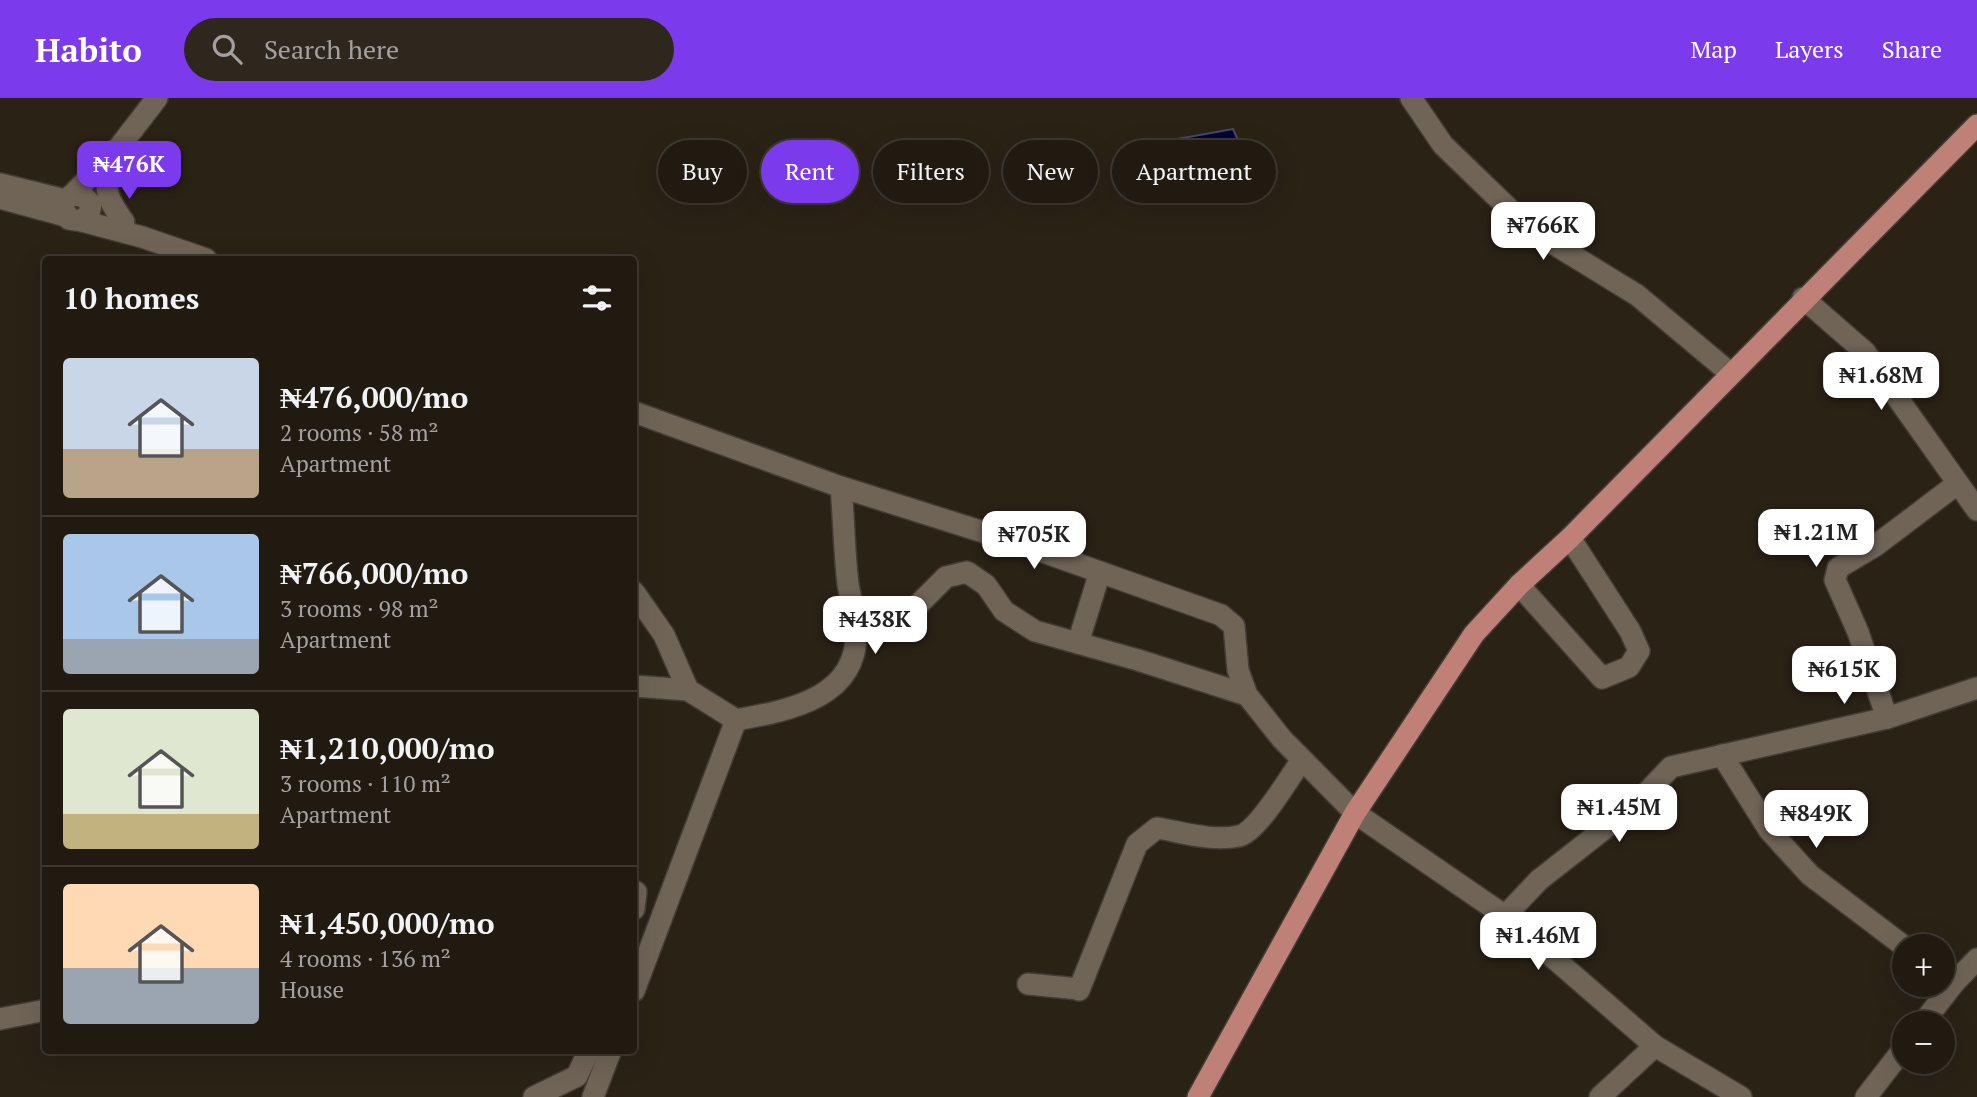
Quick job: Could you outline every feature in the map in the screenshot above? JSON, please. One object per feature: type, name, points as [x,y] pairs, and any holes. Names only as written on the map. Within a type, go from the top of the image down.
[{"type":"main road","points":[[1198,1097],[1355,813],[1474,634],[1519,585],[1570,538],[1803,298],[1975,129]]},
{"type":"street","points":[[75,209],[101,164],[120,146],[157,98]]},
{"type":"street","points":[[1411,98],[1443,145],[1531,230],[1637,295],[1730,373]]},
{"type":"street","points":[[120,146],[106,184],[107,199],[124,222],[142,237]]},
{"type":"street","points":[[25,189],[65,180],[101,164]]},
{"type":"street","points":[[0,184],[25,189],[142,237],[197,256]]},
{"type":"street","points":[[0,198],[75,209],[124,222]]},
{"type":"street","points":[[1803,298],[1865,352],[1977,510]]},
{"type":"street","points":[[637,413],[841,486],[1100,572],[1210,611],[1230,621],[1236,634],[1238,670],[1247,695],[1302,760],[1355,813],[1505,916],[1655,1046],[1741,1097]]},
{"type":"street","points":[[1887,718],[1858,632],[1835,580],[1838,568],[1875,546],[1957,484]]},
{"type":"street","points":[[637,686],[688,690],[736,720],[781,712],[839,685],[853,662],[856,627],[848,585],[841,486]]},
{"type":"street","points":[[1519,585],[1602,678],[1629,667],[1639,651],[1630,631],[1570,538]]},
{"type":"street","points":[[856,627],[887,613],[913,610],[946,577],[967,572],[986,585],[1004,611],[1035,631],[1247,695]]},
{"type":"street","points":[[1078,643],[1100,572]]},
{"type":"street","points":[[637,596],[664,635],[688,690]]},
{"type":"street","points":[[1505,916],[1539,880],[1636,804],[1671,767],[1887,718],[1977,688]]},
{"type":"street","points":[[637,983],[736,720]]},
{"type":"street","points":[[1723,755],[1769,830],[1810,875],[1892,937]]},
{"type":"street","points":[[1028,984],[1079,989],[1137,844],[1157,828],[1208,837],[1241,836],[1255,825],[1302,760]]},
{"type":"street","points":[[1955,974],[1977,959]]},
{"type":"street","points":[[0,1019],[42,1011]]},
{"type":"street","points":[[1601,1097],[1655,1046]]},
{"type":"street","points":[[534,1097],[577,1076],[587,1054]]},
{"type":"street","points":[[593,1097],[609,1054]]},
{"type":"street","points":[[1866,1097],[1892,1063]]},
{"type":"shaded area","points":[[1233,129],[1238,140],[1172,140]]}]
